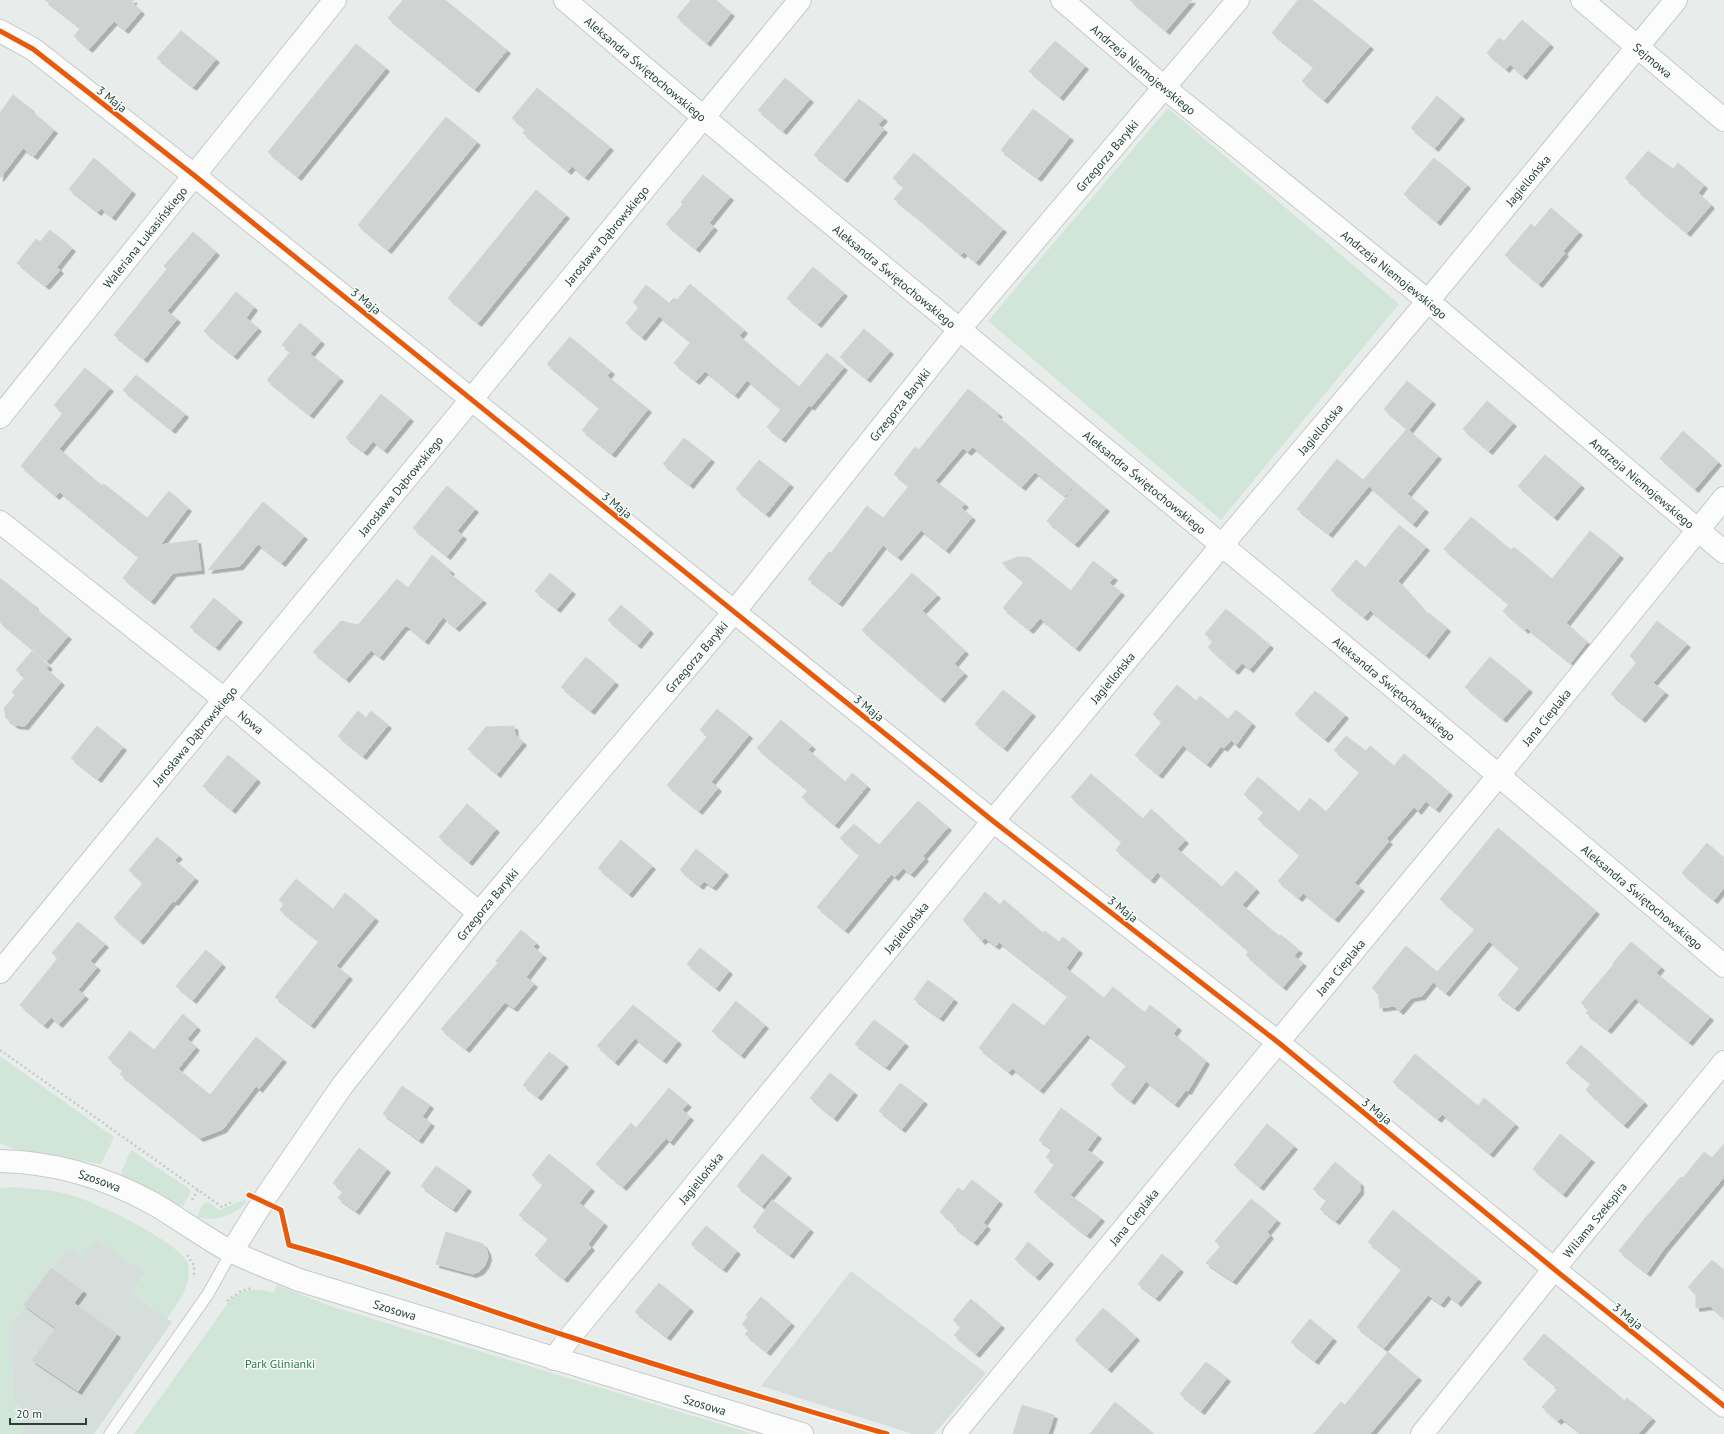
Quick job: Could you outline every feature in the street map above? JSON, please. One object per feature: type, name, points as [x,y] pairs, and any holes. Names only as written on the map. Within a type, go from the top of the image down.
[{"type":"street","name":"Waleriana Łukasińskiego","points":[[0,417],[335,0]]},
{"type":"street","name":"Aleksandra Świętochowskiego","points":[[565,0],[703,118],[1499,775],[1724,966]]},
{"type":"street","name":"Jarosława Dąbrowskiego","points":[[0,972],[800,0]]},
{"type":"street","name":"Andrzeja Niemojewskiego","points":[[1062,0],[1165,88],[1428,301],[1724,552]]},
{"type":"street","name":"Grzegorza Baryłki","points":[[232,1252],[256,1198],[342,1086],[479,913],[734,612],[959,330],[1238,0]]},
{"type":"street","name":"Sejmowa","points":[[1582,0],[1724,120]]},
{"type":"street","name":"Jagiellońska","points":[[554,1359],[570,1337],[994,821],[1222,545],[1428,301],[1676,0]]},
{"type":"street","name":"3 Maja","points":[[0,31],[33,49],[195,176],[994,821],[1279,1043],[1554,1269],[1724,1406]]},
{"type":"street","name":"Jana Cieplaka","points":[[954,1434],[1279,1043],[1724,498]]},
{"type":"street","name":"Nowa","points":[[0,522],[224,700],[479,913]]},
{"type":"street","name":"Wiliama Szekspira","points":[[1422,1434],[1554,1269],[1724,1062]]},
{"type":"street","name":"Szosowa","points":[[0,1161],[61,1168],[107,1182],[154,1204],[195,1231],[232,1252],[299,1280],[802,1434]]},
{"type":"lane","points":[[110,1434],[208,1294],[232,1252]]},
{"type":"path","points":[[0,1050],[222,1207],[256,1198]]},
{"type":"path","points":[[184,1249],[194,1265],[194,1280]]},
{"type":"path","points":[[226,1302],[241,1291],[255,1288],[269,1288],[277,1270]]},
{"type":"shaded area","points":[[96,1239],[146,1273],[131,1293],[172,1322],[94,1434],[22,1434],[24,1411],[13,1402],[11,1324],[67,1248]]},
{"type":"shaded area","points":[[851,1271],[986,1373],[934,1434],[913,1434],[761,1386]]},
{"type":"green space","points":[[1168,108],[1399,304],[1221,520],[988,321]]},
{"type":"green space","points":[[0,1056],[114,1137],[101,1164],[14,1149],[0,1143]]},
{"type":"green space","points":[[131,1150],[191,1191],[183,1206],[177,1205],[123,1176],[121,1172]]},
{"type":"green space","points":[[14,1187],[59,1192],[100,1206],[137,1224],[171,1245],[182,1255],[188,1264],[189,1271],[184,1293],[167,1319],[131,1293],[146,1273],[96,1239],[82,1259],[67,1248],[11,1324],[13,1402],[24,1411],[22,1434],[0,1434],[0,1188]]},
{"type":"green space","points":[[244,1200],[247,1201],[237,1211],[231,1214],[210,1219],[197,1217],[203,1204],[208,1202],[219,1210]]},
{"type":"green space","name":"Park Glinianki","points":[[277,1285],[330,1306],[753,1434],[134,1434],[230,1300],[240,1293],[250,1290],[261,1290],[273,1293]]},
{"type":"building","points":[[45,0],[134,0],[131,2],[141,11],[125,30],[114,21],[89,49],[74,36],[81,28]]},
{"type":"building","points":[[403,0],[445,0],[507,50],[475,89],[388,18]]},
{"type":"building","points":[[691,0],[716,0],[731,13],[707,43],[677,17]]},
{"type":"building","points":[[1130,0],[1192,0],[1166,31]]},
{"type":"building","points":[[1298,0],[1312,0],[1370,46],[1324,100],[1302,81],[1314,67],[1272,33]]},
{"type":"building","points":[[1522,20],[1550,44],[1523,76],[1510,64],[1506,69],[1487,53],[1499,38],[1504,41]]},
{"type":"building","points":[[181,31],[216,59],[193,87],[157,58]]},
{"type":"building","points":[[1055,41],[1085,66],[1060,97],[1029,71]]},
{"type":"building","points":[[356,44],[386,68],[298,177],[268,152]]},
{"type":"building","points":[[785,78],[810,99],[783,131],[758,110]]},
{"type":"building","points":[[537,88],[610,147],[585,177],[572,166],[568,171],[523,133],[526,129],[512,118]]},
{"type":"building","points":[[13,95],[54,130],[34,156],[23,148],[0,178],[0,113]]},
{"type":"building","points":[[1437,96],[1461,116],[1435,148],[1411,128]]},
{"type":"building","points":[[859,99],[884,118],[878,125],[884,129],[844,179],[814,155]]},
{"type":"building","points":[[1033,109],[1070,137],[1038,178],[1001,150]]},
{"type":"building","points":[[446,117],[477,142],[388,250],[358,225]]},
{"type":"building","points":[[1648,151],[1673,169],[1678,163],[1704,185],[1698,193],[1711,205],[1687,233],[1625,178]]},
{"type":"building","points":[[914,153],[1003,229],[976,262],[964,252],[961,255],[894,199],[904,187],[893,178]]},
{"type":"building","points":[[94,158],[132,191],[112,217],[101,208],[98,212],[69,189]]},
{"type":"building","points":[[1434,158],[1467,185],[1437,222],[1404,194]]},
{"type":"building","points":[[703,175],[730,197],[709,223],[714,227],[696,249],[666,224],[683,204],[681,202]]},
{"type":"building","points":[[536,190],[566,215],[478,323],[448,298]]},
{"type":"building","points":[[1551,208],[1579,232],[1563,251],[1565,253],[1539,284],[1505,255],[1531,224],[1535,227]]},
{"type":"building","points":[[50,230],[72,248],[57,267],[60,270],[46,286],[17,263],[36,239],[40,242]]},
{"type":"building","points":[[193,232],[216,252],[167,311],[177,319],[144,359],[114,335],[167,269],[164,266]]},
{"type":"building","points":[[813,267],[844,293],[818,324],[787,298]]},
{"type":"building","points":[[690,284],[744,330],[739,336],[799,387],[827,353],[844,367],[811,407],[809,405],[782,439],[767,427],[781,409],[747,380],[735,395],[705,371],[696,381],[674,363],[691,342],[659,316],[642,337],[626,323],[639,307],[633,302],[646,285],[669,303],[674,298],[677,300]]},
{"type":"building","points":[[236,292],[254,307],[246,318],[258,328],[234,356],[204,331]]},
{"type":"building","points":[[300,323],[321,341],[310,354],[340,378],[310,415],[267,380],[291,351],[282,345]]},
{"type":"building","points":[[864,329],[890,351],[867,379],[840,357]]},
{"type":"building","points":[[570,337],[611,371],[607,376],[648,409],[612,454],[582,430],[600,408],[547,364]]},
{"type":"building","points":[[85,368],[110,388],[59,449],[102,486],[104,484],[147,518],[169,491],[188,508],[160,545],[197,540],[201,570],[173,573],[151,601],[123,578],[139,557],[60,492],[56,496],[21,466],[63,413],[54,405]]},
{"type":"building","points":[[136,375],[185,414],[172,430],[123,390]]},
{"type":"building","points":[[1407,381],[1432,401],[1409,430],[1384,409]]},
{"type":"building","points":[[968,389],[999,414],[997,416],[1076,483],[1065,496],[1035,472],[1022,487],[973,447],[968,452],[963,448],[935,481],[965,504],[961,508],[972,517],[946,550],[921,530],[898,557],[883,545],[839,603],[808,579],[829,552],[831,553],[867,506],[883,518],[909,486],[894,474],[915,447],[919,450]]},
{"type":"building","points":[[381,394],[410,418],[384,450],[373,441],[364,452],[346,438]]},
{"type":"building","points":[[1487,401],[1513,423],[1489,451],[1463,429]]},
{"type":"building","points":[[1407,429],[1438,456],[1407,494],[1425,509],[1413,524],[1369,486],[1329,534],[1297,509],[1337,459],[1363,480]]},
{"type":"building","points":[[1683,431],[1718,462],[1695,489],[1660,458]]},
{"type":"building","points":[[684,438],[711,459],[690,485],[663,464]]},
{"type":"building","points":[[1545,455],[1581,485],[1554,517],[1518,486]]},
{"type":"building","points":[[759,460],[790,484],[766,514],[736,489]]},
{"type":"building","points":[[1077,484],[1106,508],[1075,544],[1047,521]]},
{"type":"building","points":[[447,486],[475,509],[457,531],[463,536],[447,556],[413,528]]},
{"type":"building","points":[[263,502],[304,536],[282,563],[258,544],[240,566],[208,570]]},
{"type":"building","points":[[1471,517],[1511,550],[1514,547],[1552,579],[1590,531],[1620,555],[1566,623],[1587,642],[1571,663],[1527,628],[1525,630],[1503,611],[1509,604],[1444,549]]},
{"type":"building","points":[[1399,525],[1426,547],[1398,581],[1428,615],[1429,613],[1447,628],[1426,655],[1370,610],[1364,617],[1331,590],[1356,560],[1365,568]]},
{"type":"building","points":[[432,555],[451,571],[449,573],[483,600],[456,628],[443,617],[425,641],[407,626],[404,627],[380,657],[371,650],[346,679],[313,652],[341,621],[358,625],[397,579],[408,588]]},
{"type":"building","points":[[1018,557],[1030,558],[1071,591],[1093,561],[1114,577],[1109,583],[1121,592],[1076,648],[1040,618],[1030,630],[1003,608],[1024,582],[1002,563]]},
{"type":"building","points":[[550,573],[572,591],[557,609],[535,591]]},
{"type":"building","points":[[912,573],[937,595],[922,611],[965,651],[954,664],[964,673],[941,699],[862,630]]},
{"type":"building","points":[[0,578],[35,606],[34,607],[68,636],[47,661],[0,622]]},
{"type":"building","points":[[214,598],[239,619],[216,647],[190,627]]},
{"type":"building","points":[[621,605],[650,630],[638,645],[608,620]]},
{"type":"building","points":[[1226,609],[1270,645],[1250,669],[1242,663],[1235,671],[1208,647],[1213,641],[1205,634]]},
{"type":"building","points":[[1657,621],[1687,644],[1653,683],[1665,692],[1642,719],[1611,694],[1637,662],[1630,656]]},
{"type":"building","points":[[32,651],[49,666],[46,669],[61,682],[25,726],[15,725],[6,718],[4,708],[15,695],[12,692],[25,677],[16,670]]},
{"type":"building","points":[[586,657],[615,682],[591,711],[561,687]]},
{"type":"building","points":[[1490,657],[1529,689],[1503,719],[1465,687]]},
{"type":"building","points":[[1177,685],[1196,701],[1200,696],[1228,719],[1236,710],[1252,723],[1236,745],[1231,740],[1224,748],[1221,746],[1207,764],[1183,745],[1159,775],[1135,755],[1162,722],[1153,714]]},
{"type":"building","points":[[1003,690],[1032,713],[1004,748],[975,724]]},
{"type":"building","points":[[1315,691],[1345,715],[1325,739],[1295,714]]},
{"type":"building","points":[[717,709],[749,735],[711,782],[718,788],[699,811],[667,785],[708,736],[700,730]]},
{"type":"building","points":[[358,711],[366,718],[371,711],[388,725],[363,756],[338,736]]},
{"type":"building","points":[[781,720],[812,746],[808,750],[845,782],[852,773],[867,786],[835,825],[802,797],[808,790],[757,748]]},
{"type":"building","points":[[97,726],[123,747],[98,779],[71,758]]},
{"type":"building","points":[[514,726],[515,735],[523,742],[497,774],[468,749],[486,727]]},
{"type":"building","points":[[1346,736],[1366,751],[1370,746],[1394,766],[1404,754],[1449,792],[1436,809],[1426,801],[1418,811],[1414,807],[1386,839],[1389,841],[1354,883],[1361,888],[1335,919],[1303,893],[1299,898],[1278,881],[1300,855],[1258,819],[1264,812],[1244,794],[1258,777],[1299,812],[1310,798],[1326,812],[1360,772],[1334,750]]},
{"type":"building","points":[[228,755],[257,779],[232,810],[203,786]]},
{"type":"building","points":[[1091,774],[1143,819],[1151,809],[1185,840],[1177,849],[1222,887],[1236,871],[1256,889],[1242,905],[1279,936],[1281,935],[1299,950],[1294,956],[1303,963],[1283,987],[1246,955],[1249,951],[1157,872],[1151,880],[1116,850],[1122,842],[1071,797]]},
{"type":"building","points":[[918,801],[948,827],[923,856],[925,858],[911,874],[903,868],[895,877],[891,874],[845,930],[817,907],[860,855],[840,838],[854,824],[879,845]]},
{"type":"building","points":[[467,804],[496,829],[469,862],[439,837]]},
{"type":"building","points":[[1498,828],[1596,911],[1515,1008],[1498,995],[1520,968],[1489,941],[1446,993],[1433,982],[1422,996],[1411,998],[1400,1011],[1394,1006],[1380,1008],[1378,992],[1372,988],[1406,946],[1437,972],[1475,929],[1440,899]]},
{"type":"building","points":[[157,837],[179,856],[174,860],[195,878],[175,902],[173,901],[140,941],[114,918],[143,883],[129,870]]},
{"type":"building","points":[[621,840],[652,866],[629,894],[598,868]]},
{"type":"building","points":[[1707,843],[1724,858],[1724,888],[1714,900],[1682,873]]},
{"type":"building","points":[[696,849],[725,872],[713,887],[704,881],[700,886],[680,870]]},
{"type":"building","points":[[296,879],[333,909],[345,893],[375,918],[336,966],[349,976],[311,1025],[275,997],[319,941],[280,910],[284,904],[279,900]]},
{"type":"building","points":[[985,892],[1000,905],[1004,900],[1043,933],[1045,931],[1059,942],[1063,937],[1079,950],[1066,968],[1104,998],[1113,987],[1145,1013],[1150,1005],[1178,1027],[1173,1034],[1206,1061],[1188,1091],[1186,1090],[1175,1104],[1146,1081],[1131,1101],[1111,1085],[1127,1065],[1087,1034],[1040,1090],[1012,1068],[1009,1072],[979,1048],[1013,1003],[1044,1026],[1068,996],[999,942],[996,946],[985,938],[982,941],[963,920]]},
{"type":"building","points":[[78,922],[105,944],[90,961],[97,967],[78,990],[85,996],[59,1024],[51,1017],[44,1025],[20,1005],[58,958],[52,953]]},
{"type":"building","points":[[521,930],[536,943],[533,947],[543,955],[526,977],[534,984],[514,1008],[505,1002],[466,1049],[441,1029],[498,963],[496,961]]},
{"type":"building","points":[[1631,942],[1661,967],[1656,973],[1710,1017],[1689,1042],[1635,998],[1608,1030],[1586,1013],[1589,1009],[1581,1003]]},
{"type":"building","points":[[700,948],[729,971],[716,988],[687,964]]},
{"type":"building","points":[[206,950],[222,964],[193,1000],[176,986]]},
{"type":"building","points":[[928,980],[954,999],[940,1018],[914,999]]},
{"type":"building","points":[[736,1001],[765,1025],[741,1055],[712,1031]]},
{"type":"building","points":[[633,1005],[678,1041],[663,1060],[635,1038],[615,1062],[597,1046]]},
{"type":"building","points":[[183,1014],[197,1027],[187,1039],[196,1047],[178,1069],[210,1095],[256,1037],[283,1059],[259,1089],[256,1086],[223,1129],[200,1138],[120,1074],[123,1070],[108,1058],[130,1031],[154,1050]]},
{"type":"building","points":[[874,1020],[905,1043],[886,1067],[855,1044]]},
{"type":"building","points":[[1581,1045],[1644,1102],[1624,1125],[1586,1090],[1591,1083],[1566,1063]]},
{"type":"building","points":[[549,1052],[565,1064],[538,1097],[523,1085]]},
{"type":"building","points":[[1415,1054],[1478,1106],[1484,1098],[1515,1124],[1490,1154],[1442,1114],[1438,1119],[1393,1082]]},
{"type":"building","points":[[830,1073],[854,1092],[834,1118],[810,1098]]},
{"type":"building","points":[[900,1083],[924,1101],[902,1129],[879,1111]]},
{"type":"building","points":[[402,1086],[430,1105],[422,1117],[431,1123],[419,1140],[383,1114]]},
{"type":"building","points":[[669,1088],[688,1104],[682,1110],[690,1117],[670,1142],[666,1138],[623,1187],[596,1164],[631,1123],[636,1128]]},
{"type":"building","points":[[1061,1108],[1098,1135],[1087,1150],[1100,1159],[1070,1195],[1101,1218],[1087,1235],[1034,1192],[1055,1164],[1046,1157],[1052,1149],[1039,1140]]},
{"type":"building","points":[[1267,1124],[1294,1146],[1260,1187],[1234,1165]]},
{"type":"building","points":[[1560,1134],[1591,1159],[1563,1194],[1533,1169]]},
{"type":"building","points":[[1724,1144],[1724,1177],[1664,1249],[1647,1273],[1619,1251],[1646,1217],[1681,1177],[1683,1178],[1704,1152],[1712,1158]]},
{"type":"building","points":[[359,1148],[387,1169],[356,1211],[338,1198],[343,1191],[333,1183]]},
{"type":"building","points":[[549,1154],[591,1188],[579,1203],[604,1223],[588,1244],[591,1247],[564,1279],[535,1255],[549,1238],[519,1215],[543,1185],[532,1175]]},
{"type":"building","points":[[762,1154],[788,1175],[762,1206],[737,1186]]},
{"type":"building","points":[[1335,1162],[1360,1183],[1360,1191],[1336,1221],[1320,1209],[1327,1200],[1313,1189]]},
{"type":"building","points":[[436,1166],[468,1188],[453,1209],[421,1186]]},
{"type":"building","points":[[972,1180],[999,1201],[983,1223],[987,1226],[974,1242],[953,1226],[955,1224],[940,1212],[958,1188],[963,1191]]},
{"type":"building","points":[[1251,1199],[1277,1220],[1267,1232],[1270,1235],[1233,1281],[1206,1263],[1221,1246],[1215,1241]]},
{"type":"building","points":[[772,1200],[810,1229],[790,1255],[753,1227]]},
{"type":"building","points":[[1393,1210],[1478,1279],[1458,1303],[1448,1295],[1441,1304],[1428,1295],[1384,1348],[1357,1327],[1402,1269],[1368,1242]]},
{"type":"building","points":[[706,1226],[737,1251],[723,1269],[691,1244]]},
{"type":"building","points":[[446,1232],[483,1244],[487,1251],[488,1257],[485,1265],[480,1271],[473,1274],[436,1264]]},
{"type":"building","points":[[1028,1242],[1050,1261],[1036,1277],[1015,1259]]},
{"type":"building","points":[[1162,1254],[1180,1269],[1156,1298],[1138,1284]]},
{"type":"building","points":[[1712,1260],[1724,1270],[1724,1318],[1710,1306],[1696,1308],[1696,1294],[1688,1287]]},
{"type":"building","points":[[51,1268],[83,1291],[74,1303],[117,1334],[78,1391],[32,1360],[56,1328],[24,1305]]},
{"type":"building","points":[[659,1283],[690,1308],[667,1337],[635,1312]]},
{"type":"building","points":[[761,1297],[791,1323],[767,1352],[745,1334],[749,1330],[742,1324],[748,1317],[746,1315]]},
{"type":"building","points":[[971,1299],[1001,1325],[976,1354],[954,1335],[961,1327],[953,1320]]},
{"type":"building","points":[[1103,1308],[1136,1337],[1108,1369],[1075,1340]]},
{"type":"building","points":[[1310,1319],[1333,1338],[1315,1361],[1291,1342]]},
{"type":"building","points":[[1544,1334],[1625,1401],[1627,1398],[1652,1418],[1638,1434],[1583,1434],[1561,1418],[1558,1421],[1542,1407],[1557,1390],[1554,1388],[1556,1386],[1523,1359]]},
{"type":"building","points":[[1388,1352],[1418,1377],[1370,1434],[1314,1434],[1341,1402],[1345,1405]]},
{"type":"building","points":[[1206,1362],[1227,1378],[1201,1411],[1180,1394]]},
{"type":"building","points":[[1115,1402],[1154,1434],[1090,1434]]},
{"type":"building","points":[[1022,1405],[1054,1415],[1048,1434],[1013,1434]]},
{"type":"cycle path","points":[[0,31],[33,49],[195,176],[993,821],[1279,1043],[1554,1269],[1724,1406]]},
{"type":"cycle path","points":[[249,1195],[281,1210],[289,1245],[360,1266],[649,1363],[887,1434]]}]
